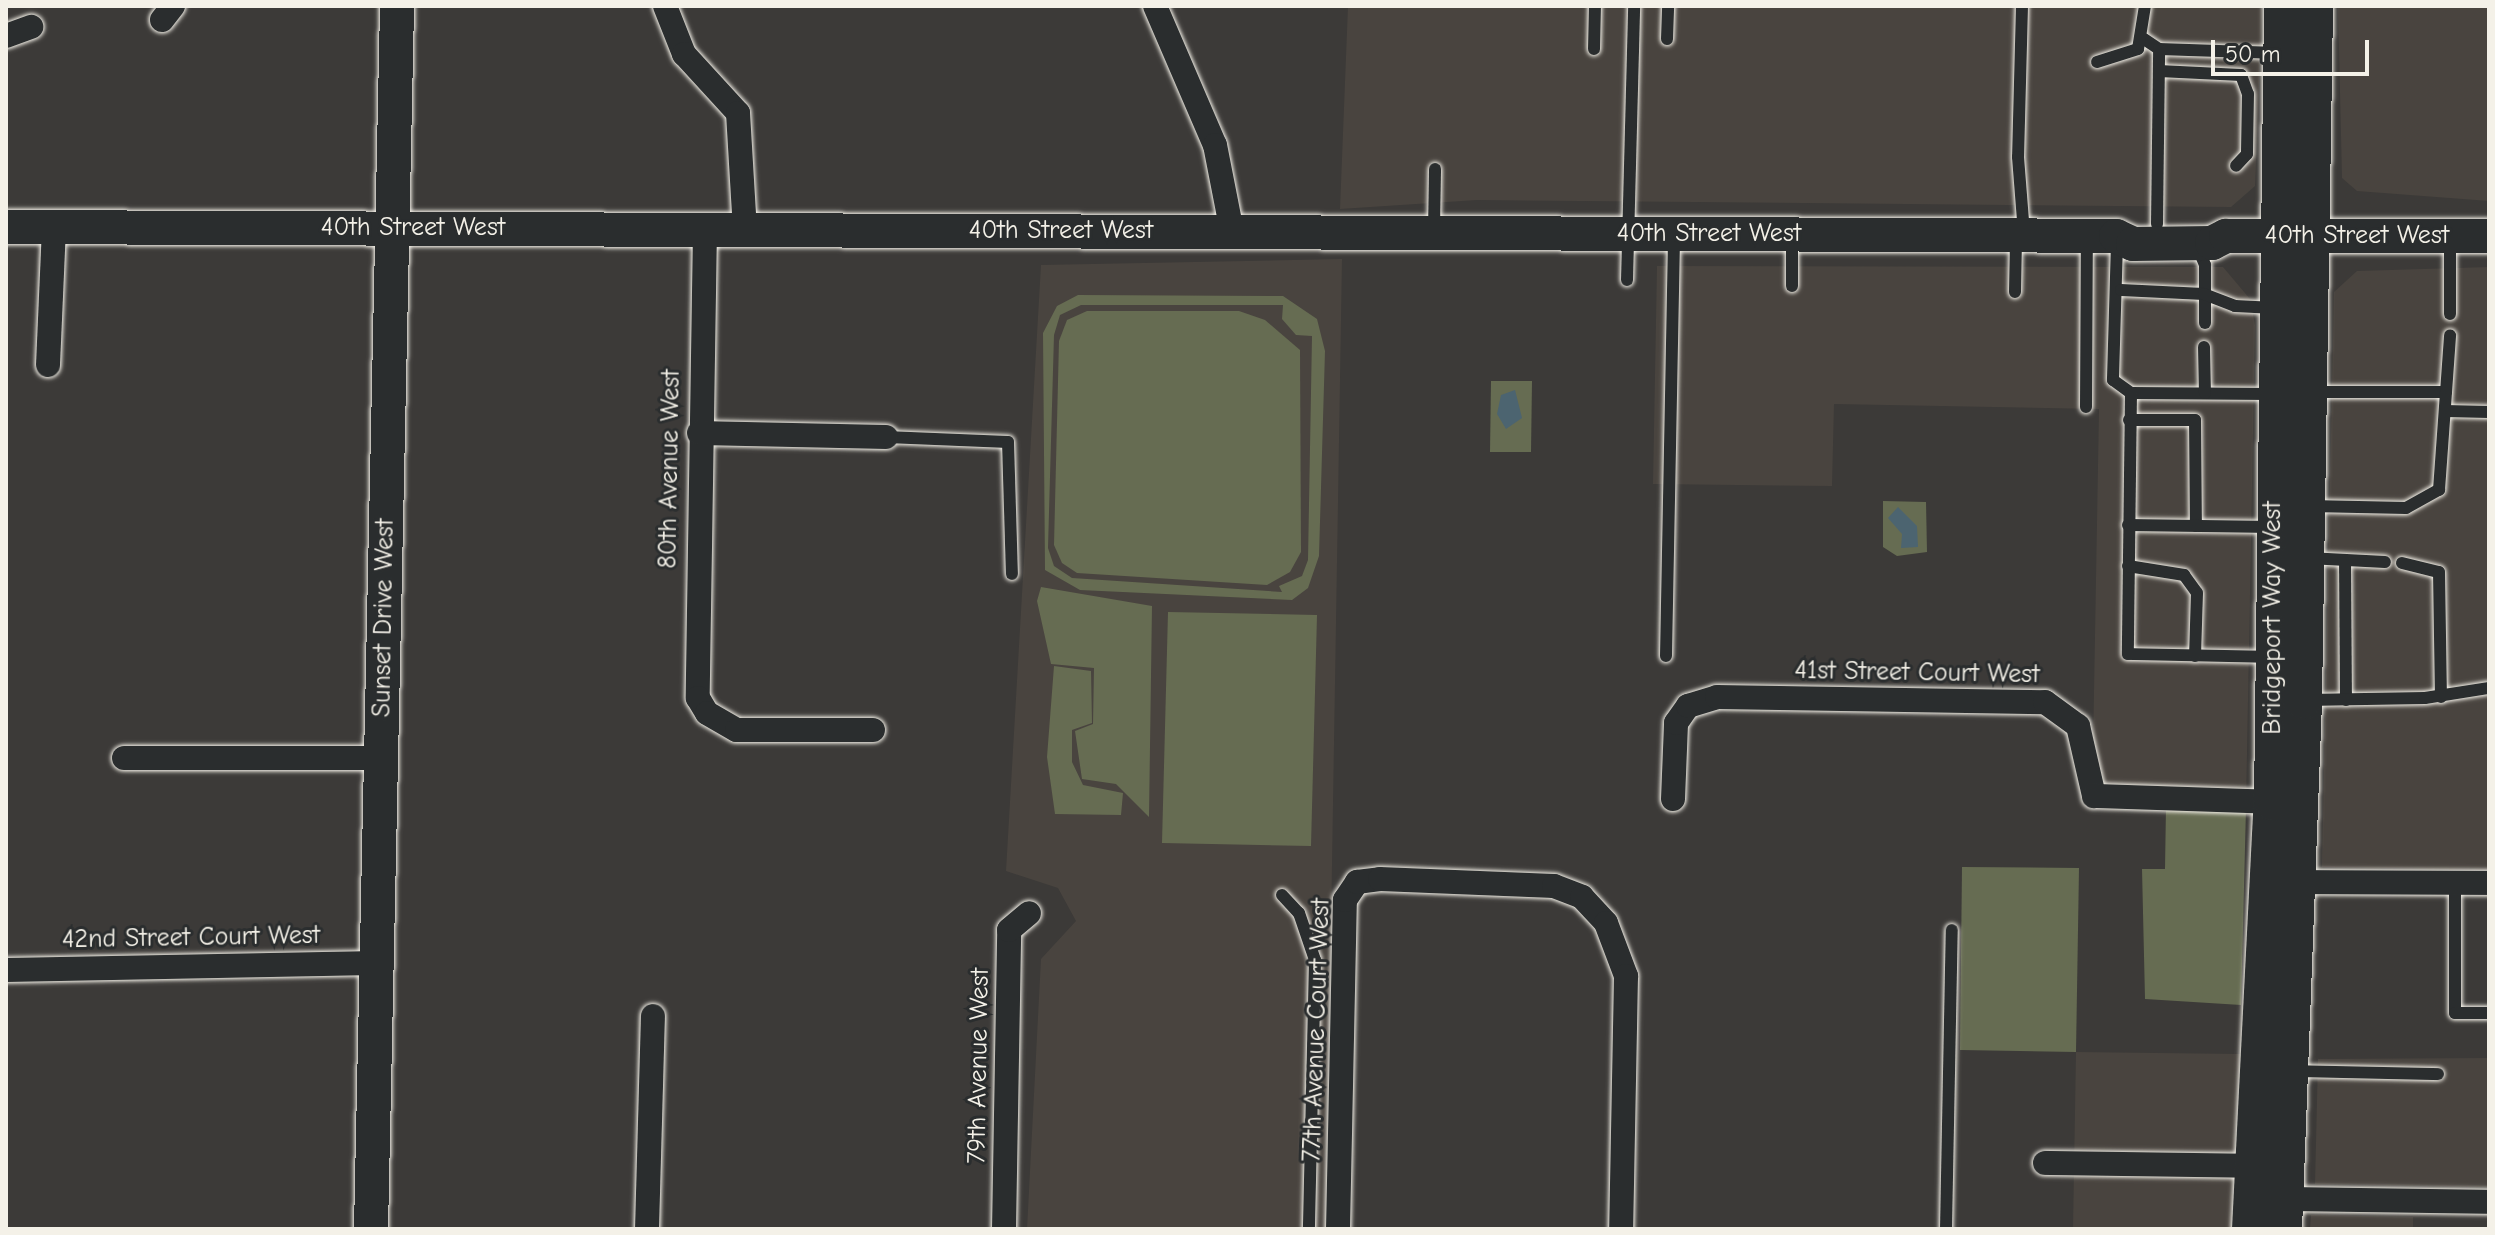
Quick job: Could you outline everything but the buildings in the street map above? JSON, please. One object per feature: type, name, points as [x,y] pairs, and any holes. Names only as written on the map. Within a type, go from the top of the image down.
[{"type":"main road","name":"Bridgeport Way West","points":[[2251,1229],[2273,802],[2273,527],[2291,393],[2292,236],[2281,53],[2283,6]]},
{"type":"main road","name":"Bridgeport Way West","points":[[2283,1214],[2303,700],[2307,506],[2276,308],[2292,236],[2314,6]]},
{"type":"street","name":"Sunset Drive West","points":[[371,1229],[397,6]]},
{"type":"street","points":[[665,6],[684,54],[738,113],[745,230]]},
{"type":"street","points":[[1155,6],[1215,145],[1232,232]]},
{"type":"street","points":[[6,36],[31,27]]},
{"type":"street","name":"40th Street West","points":[[2102,236],[2129,224],[2212,224],[2210,240]]},
{"type":"street","name":"40th Street West","points":[[6,227],[2020,235],[2102,236],[2133,244],[2292,236],[2489,236]]},
{"type":"street","points":[[48,365],[54,227]]},
{"type":"street","name":"80th Avenue West","points":[[705,229],[694,685],[703,708],[737,730],[873,730]]},
{"type":"street","points":[[699,433],[886,437]]},
{"type":"street","name":"41st Street Court West","points":[[1673,799],[1676,723],[1688,706],[1717,697],[2045,702],[2078,726],[2094,796],[2273,802]]},
{"type":"street","points":[[124,758],[381,758]]},
{"type":"street","name":"77th Avenue Court West","points":[[1338,1229],[1345,900],[1357,882],[1380,879],[1554,886],[1582,897],[1606,923],[1626,976],[1621,1229]]},
{"type":"street","points":[[2296,882],[2489,883]]},
{"type":"street","name":"79th Avenue West","points":[[1004,1229],[1009,930],[1029,913]]},
{"type":"street","name":"42nd Street Court West","points":[[6,970],[377,963]]},
{"type":"street","points":[[647,1229],[653,1016]]},
{"type":"street","points":[[2045,1163],[2254,1166]]},
{"type":"street","points":[[2283,1214],[2489,1202]]},
{"type":"lane","points":[[1594,49],[1595,6]]},
{"type":"lane","points":[[1627,280],[1634,6]]},
{"type":"lane","points":[[1667,39],[1668,6]]},
{"type":"lane","points":[[2015,292],[2020,235],[2018,157],[2022,6]]},
{"type":"lane","points":[[2097,62],[2126,57],[2144,39],[2145,6]]},
{"type":"lane","points":[[2144,39],[2159,49],[2281,53]]},
{"type":"lane","points":[[2157,224],[2159,49]]},
{"type":"lane","points":[[2159,71],[2241,75],[2248,94],[2247,154],[2236,166]]},
{"type":"lane","points":[[1433,232],[1435,169]]},
{"type":"lane","points":[[1666,656],[1674,233]]},
{"type":"lane","points":[[1792,234],[1792,286]]},
{"type":"lane","points":[[2102,236],[2121,290],[2113,380],[2131,393],[2446,392]]},
{"type":"lane","points":[[2086,407],[2102,236]]},
{"type":"lane","points":[[2450,236],[2450,314]]},
{"type":"lane","points":[[2205,323],[2205,265],[2210,240]]},
{"type":"lane","points":[[2121,290],[2204,294],[2235,306],[2276,308]]},
{"type":"lane","points":[[2307,506],[2423,505],[2439,490],[2450,335]]},
{"type":"lane","points":[[2204,347],[2205,393]]},
{"type":"lane","points":[[2131,393],[2128,654],[2273,657]]},
{"type":"lane","points":[[2445,411],[2489,412]]},
{"type":"lane","points":[[2129,420],[2195,420],[2196,526]]},
{"type":"lane","points":[[886,437],[1008,442],[1012,574]]},
{"type":"lane","points":[[2128,525],[2273,527]]},
{"type":"lane","points":[[2306,558],[2385,562]]},
{"type":"lane","points":[[2345,560],[2346,700]]},
{"type":"lane","points":[[2402,563],[2439,572],[2441,697]]},
{"type":"lane","points":[[2128,566],[2184,575],[2197,593],[2195,656]]},
{"type":"lane","points":[[2303,700],[2441,697],[2489,688]]},
{"type":"lane","points":[[2455,883],[2455,1013],[2489,1013]]},
{"type":"lane","points":[[1282,895],[1299,913],[1315,960],[1309,1229]]},
{"type":"lane","points":[[1946,1229],[1952,930]]},
{"type":"lane","points":[[2289,1070],[2438,1074]]},
{"type":"shaded area","points":[[1348,6],[2262,6],[2255,186],[2231,207],[1477,200],[1340,209]]},
{"type":"shaded area","points":[[2338,6],[2489,6],[2489,201],[2357,191],[2342,178]]},
{"type":"shaded area","points":[[1342,259],[1326,1229],[1027,1229],[1041,959],[1076,921],[1058,888],[1006,871],[1041,265]]},
{"type":"shaded area","points":[[1657,266],[2223,267],[2250,299],[2255,325],[2246,808],[2092,805],[2099,409],[1834,404],[1832,486],[1653,484]]},
{"type":"shaded area","points":[[2489,267],[2489,870],[2322,867],[2334,292],[2357,271]]},
{"type":"shaded area","points":[[2076,1052],[2240,1054],[2231,1229],[2073,1229]]},
{"type":"shaded area","points":[[2489,1058],[2489,1187],[2315,1184],[2318,1059]]},
{"type":"shaded area","points":[[2311,1215],[2413,1217],[2413,1229],[2310,1229]]},
{"type":"green space","points":[[1078,295],[1283,296],[1317,319],[1325,351],[1319,556],[1308,588],[1292,600],[1080,590],[1045,570],[1043,333],[1057,306]],"holes":[[[1081,305],[1283,305],[1282,319],[1296,335],[1312,336],[1308,560],[1302,576],[1279,586],[1282,592],[1072,578],[1054,566],[1048,548],[1054,335],[1060,315]]]},
{"type":"green space","points":[[1087,311],[1239,311],[1265,320],[1300,350],[1301,552],[1290,572],[1267,585],[1077,573],[1062,563],[1054,545],[1059,341],[1067,320]]},
{"type":"green space","points":[[1491,381],[1532,381],[1531,452],[1490,452]]},
{"type":"green space","points":[[1883,501],[1926,502],[1927,552],[1897,556],[1883,547]]},
{"type":"green space","points":[[1041,587],[1152,606],[1149,817],[1116,784],[1082,779],[1075,731],[1093,724],[1094,668],[1051,664],[1037,601]]},
{"type":"green space","points":[[1168,612],[1317,615],[1311,846],[1162,843]]},
{"type":"green space","points":[[1054,666],[1091,671],[1092,723],[1072,730],[1072,762],[1083,785],[1123,793],[1121,815],[1055,814],[1047,757]]},
{"type":"green space","points":[[2166,806],[2246,808],[2241,1005],[2145,999],[2142,869],[2165,869]]},
{"type":"green space","points":[[1962,867],[2079,868],[2076,1052],[1960,1050]]},
{"type":"water","points":[[1515,390],[1522,418],[1506,429],[1497,414],[1501,395]]},
{"type":"water","points":[[1898,507],[1917,526],[1918,547],[1901,548],[1902,534],[1888,518]]}]
